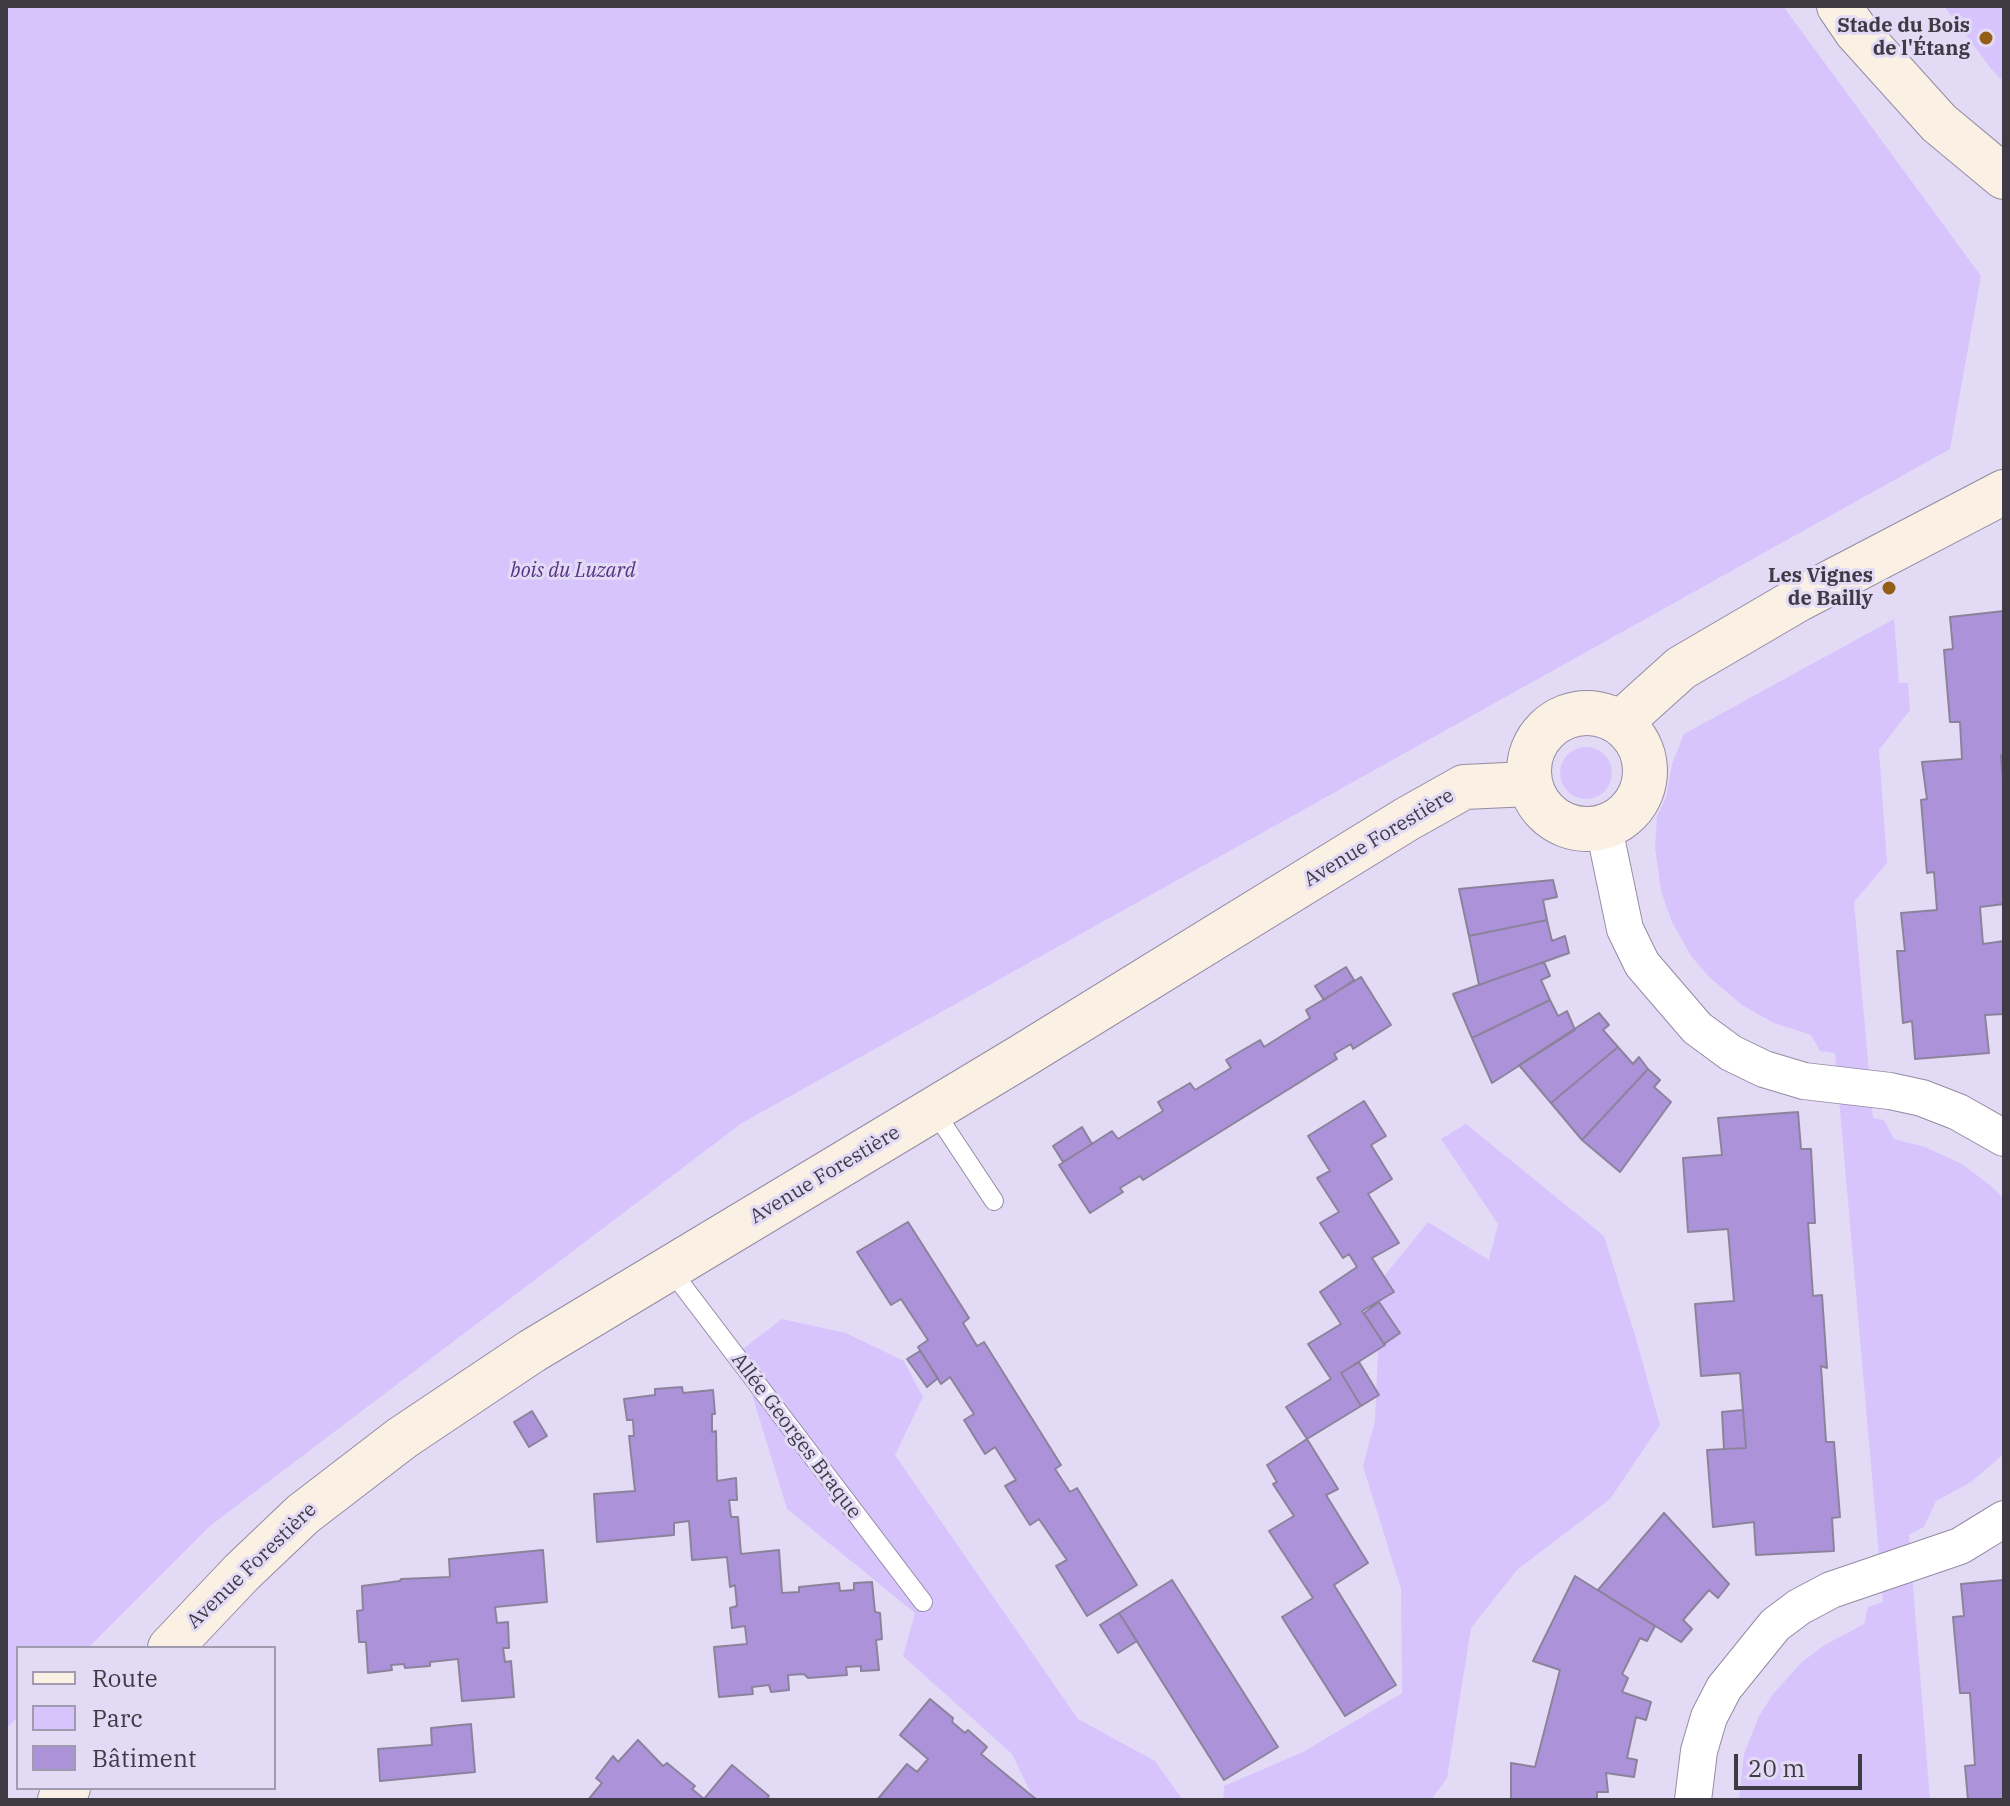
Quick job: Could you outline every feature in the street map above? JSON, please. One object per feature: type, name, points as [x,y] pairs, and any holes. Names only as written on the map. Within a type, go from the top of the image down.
[{"type":"street","points":[[1839,6],[1856,31],[1939,123],[2004,177]]},
{"type":"street","points":[[1620,723],[1681,668],[1799,599],[2004,492]]},
{"type":"street","points":[[1582,713],[1602,715],[1620,723],[1633,736],[1642,752],[1645,771],[1643,789],[1634,806],[1604,828],[1585,830],[1565,826],[1549,817],[1536,802],[1529,784],[1529,764],[1534,745],[1546,729],[1562,718],[1582,713]]},
{"type":"street","name":"Avenue Forestière","points":[[172,1646],[242,1572],[303,1514],[402,1438],[532,1351],[1407,819],[1464,787],[1529,784]]},
{"type":"street","points":[[1604,828],[1625,929],[1642,964],[1697,1028],[1731,1053],[1764,1069],[1804,1081],[1922,1098],[1958,1112],[2004,1138]]},
{"type":"street","points":[[1693,1800],[1699,1751],[1709,1717],[1731,1678],[1775,1625],[1799,1607],[1831,1590],[1960,1546],[2004,1519]]},
{"type":"lane","points":[[933,1109],[994,1201]]},
{"type":"lane","name":"Allée Georges Braque","points":[[670,1269],[923,1602]]},
{"type":"green space","name":"bois du Luzard","points":[[6,6],[1783,6],[1981,276],[1950,449],[742,1123],[210,1526],[90,1646],[16,1646],[16,1719],[6,1729]]},
{"type":"green space","name":"Stade du Bois de l'Étang","points":[[1944,6],[2004,6],[2004,82],[1992,70]]},
{"type":"green space","points":[[1894,619],[1899,683],[1908,683],[1910,710],[1879,750],[1887,863],[1854,902],[1873,1118],[1884,1120],[1894,1139],[1925,1147],[1962,1164],[2004,1199],[2004,1454],[1971,1482],[1936,1501],[1924,1527],[1909,1535],[1930,1800],[1739,1800],[1744,1754],[1759,1716],[1773,1694],[1802,1662],[1823,1646],[1864,1624],[1868,1607],[1883,1602],[1835,1053],[1820,1051],[1811,1035],[1774,1023],[1742,1005],[1710,978],[1691,956],[1672,922],[1661,891],[1655,847],[1657,816],[1666,798],[1672,764],[1684,734]]},
{"type":"green space","points":[[1586,747],[1604,755],[1612,773],[1604,791],[1586,799],[1568,791],[1560,773],[1568,755]]},
{"type":"green space","points":[[1466,1124],[1604,1236],[1660,1425],[1610,1499],[1517,1570],[1471,1628],[1447,1778],[1431,1800],[1223,1800],[1224,1786],[1303,1752],[1402,1693],[1401,1589],[1363,1466],[1375,1421],[1381,1280],[1428,1222],[1489,1260],[1498,1224],[1441,1139]]},
{"type":"green space","points":[[782,1319],[846,1333],[904,1361],[923,1397],[895,1455],[1078,1719],[1155,1761],[1183,1800],[1034,1800],[1012,1754],[903,1656],[915,1613],[787,1509],[739,1352]]},
{"type":"building","points":[[2004,611],[2004,755],[2001,755],[2004,904],[1980,907],[1983,944],[2004,941],[2004,1014],[1985,1015],[1989,1053],[1915,1059],[1912,1021],[1903,1023],[1897,951],[1905,951],[1901,913],[1937,910],[1934,872],[1927,873],[1921,800],[1927,799],[1922,762],[1962,759],[1960,722],[1950,722],[1944,650],[1953,649],[1950,617]]},
{"type":"building","points":[[1553,880],[1557,897],[1543,900],[1547,920],[1469,936],[1459,889]]},
{"type":"building","points":[[1547,920],[1552,941],[1565,936],[1569,953],[1479,985],[1469,936]]},
{"type":"building","points":[[1544,962],[1550,976],[1541,980],[1550,1000],[1472,1038],[1453,994]]},
{"type":"building","points":[[1346,967],[1354,980],[1324,1000],[1315,986]]},
{"type":"building","points":[[1361,977],[1391,1025],[1353,1049],[1351,1044],[1334,1054],[1337,1059],[1143,1180],[1140,1176],[1120,1188],[1123,1192],[1090,1213],[1059,1165],[1112,1131],[1118,1139],[1163,1111],[1158,1102],[1190,1083],[1195,1090],[1231,1068],[1226,1060],[1260,1040],[1264,1047],[1310,1018],[1306,1010]]},
{"type":"building","points":[[1550,1000],[1558,1016],[1567,1011],[1575,1030],[1492,1083],[1472,1038]]},
{"type":"building","points":[[1599,1013],[1609,1025],[1603,1030],[1618,1047],[1551,1103],[1519,1065]]},
{"type":"building","points":[[1618,1047],[1633,1064],[1639,1057],[1648,1069],[1582,1140],[1551,1103]]},
{"type":"building","points":[[1648,1069],[1660,1080],[1654,1087],[1671,1102],[1620,1172],[1582,1140]]},
{"type":"building","points":[[1364,1101],[1386,1136],[1371,1145],[1392,1179],[1368,1194],[1399,1243],[1372,1258],[1394,1292],[1362,1311],[1385,1345],[1341,1373],[1361,1406],[1307,1439],[1286,1407],[1331,1379],[1308,1344],[1341,1324],[1320,1292],[1357,1267],[1349,1254],[1343,1258],[1320,1223],[1339,1212],[1317,1178],[1330,1171],[1308,1136]]},
{"type":"building","points":[[1798,1112],[1801,1149],[1811,1149],[1815,1223],[1808,1223],[1813,1296],[1822,1295],[1827,1368],[1821,1366],[1826,1442],[1834,1442],[1840,1517],[1832,1518],[1834,1551],[1756,1555],[1754,1522],[1713,1527],[1707,1450],[1746,1448],[1740,1373],[1701,1376],[1695,1304],[1734,1301],[1728,1229],[1688,1232],[1683,1158],[1722,1155],[1718,1118]]},
{"type":"building","points":[[1082,1127],[1092,1144],[1063,1162],[1053,1146]]},
{"type":"building","points":[[908,1222],[969,1318],[963,1323],[977,1346],[984,1342],[1061,1465],[1055,1469],[1070,1492],[1077,1488],[1137,1585],[1087,1616],[1056,1566],[1067,1560],[1039,1519],[1030,1525],[1005,1486],[1016,1480],[995,1447],[985,1454],[964,1420],[974,1414],[950,1377],[941,1384],[918,1347],[928,1340],[901,1299],[891,1305],[857,1252]]},
{"type":"building","points":[[1379,1302],[1400,1333],[1384,1344],[1364,1313]]},
{"type":"building","points":[[920,1351],[938,1378],[927,1387],[907,1359]]},
{"type":"building","points":[[1359,1362],[1379,1395],[1361,1406],[1341,1373]]},
{"type":"building","points":[[682,1387],[683,1393],[713,1390],[715,1414],[712,1414],[712,1432],[716,1431],[717,1481],[736,1478],[737,1500],[729,1500],[731,1517],[738,1517],[741,1554],[779,1550],[782,1593],[799,1592],[799,1587],[839,1583],[840,1591],[854,1590],[854,1583],[872,1582],[875,1612],[880,1613],[882,1639],[876,1640],[879,1670],[861,1671],[861,1666],[846,1667],[847,1675],[808,1678],[804,1674],[788,1675],[789,1690],[771,1692],[769,1685],[752,1687],[753,1694],[719,1697],[714,1647],[747,1644],[745,1626],[732,1628],[730,1608],[737,1606],[735,1585],[730,1587],[727,1557],[692,1560],[689,1521],[674,1523],[674,1535],[597,1542],[594,1494],[635,1491],[629,1436],[634,1436],[633,1420],[627,1420],[624,1399],[655,1395],[655,1389]]},
{"type":"building","points":[[1743,1410],[1746,1448],[1724,1449],[1722,1412]]},
{"type":"building","points":[[532,1411],[547,1436],[529,1447],[514,1422]]},
{"type":"building","points":[[1307,1439],[1338,1489],[1326,1495],[1368,1563],[1334,1585],[1396,1685],[1345,1716],[1282,1617],[1313,1598],[1269,1531],[1294,1516],[1273,1484],[1277,1482],[1267,1465]]},
{"type":"building","points":[[1664,1513],[1729,1584],[1718,1598],[1709,1590],[1683,1620],[1692,1629],[1681,1642],[1598,1590]]},
{"type":"building","points":[[543,1550],[547,1602],[495,1607],[497,1623],[508,1622],[509,1648],[503,1648],[505,1662],[511,1661],[514,1697],[462,1701],[458,1659],[430,1662],[430,1666],[405,1668],[404,1664],[391,1665],[392,1670],[368,1673],[366,1642],[359,1642],[357,1611],[363,1610],[362,1586],[401,1579],[450,1577],[449,1559]]},
{"type":"building","points":[[1575,1576],[1655,1626],[1647,1641],[1640,1638],[1622,1674],[1628,1678],[1622,1692],[1651,1702],[1646,1720],[1636,1717],[1627,1758],[1637,1760],[1634,1777],[1606,1773],[1608,1792],[1597,1792],[1597,1800],[1511,1800],[1511,1763],[1535,1767],[1560,1670],[1533,1661]]},
{"type":"building","points":[[1172,1580],[1278,1747],[1224,1780],[1119,1613]]},
{"type":"building","points":[[2004,1580],[2004,1800],[1968,1800],[1965,1766],[1975,1765],[1970,1693],[1960,1693],[1953,1617],[1964,1616],[1961,1584]]},
{"type":"building","points":[[1119,1613],[1137,1641],[1118,1653],[1100,1625]]},
{"type":"building","points":[[930,1699],[965,1733],[968,1730],[987,1747],[981,1754],[1037,1800],[877,1800],[907,1764],[917,1772],[928,1759],[900,1735]]},
{"type":"building","points":[[471,1724],[475,1772],[380,1781],[378,1749],[432,1745],[431,1728]]},
{"type":"building","points":[[638,1740],[663,1766],[667,1763],[695,1786],[692,1789],[704,1799],[732,1765],[769,1796],[766,1800],[588,1800],[602,1783],[596,1778],[613,1756],[618,1762]]},
{"type":"place","name":"Stade du Bois de l'Étang","points":[[1986,38]]},
{"type":"place","name":"Les Vignes de Bailly","points":[[1889,588]]}]
